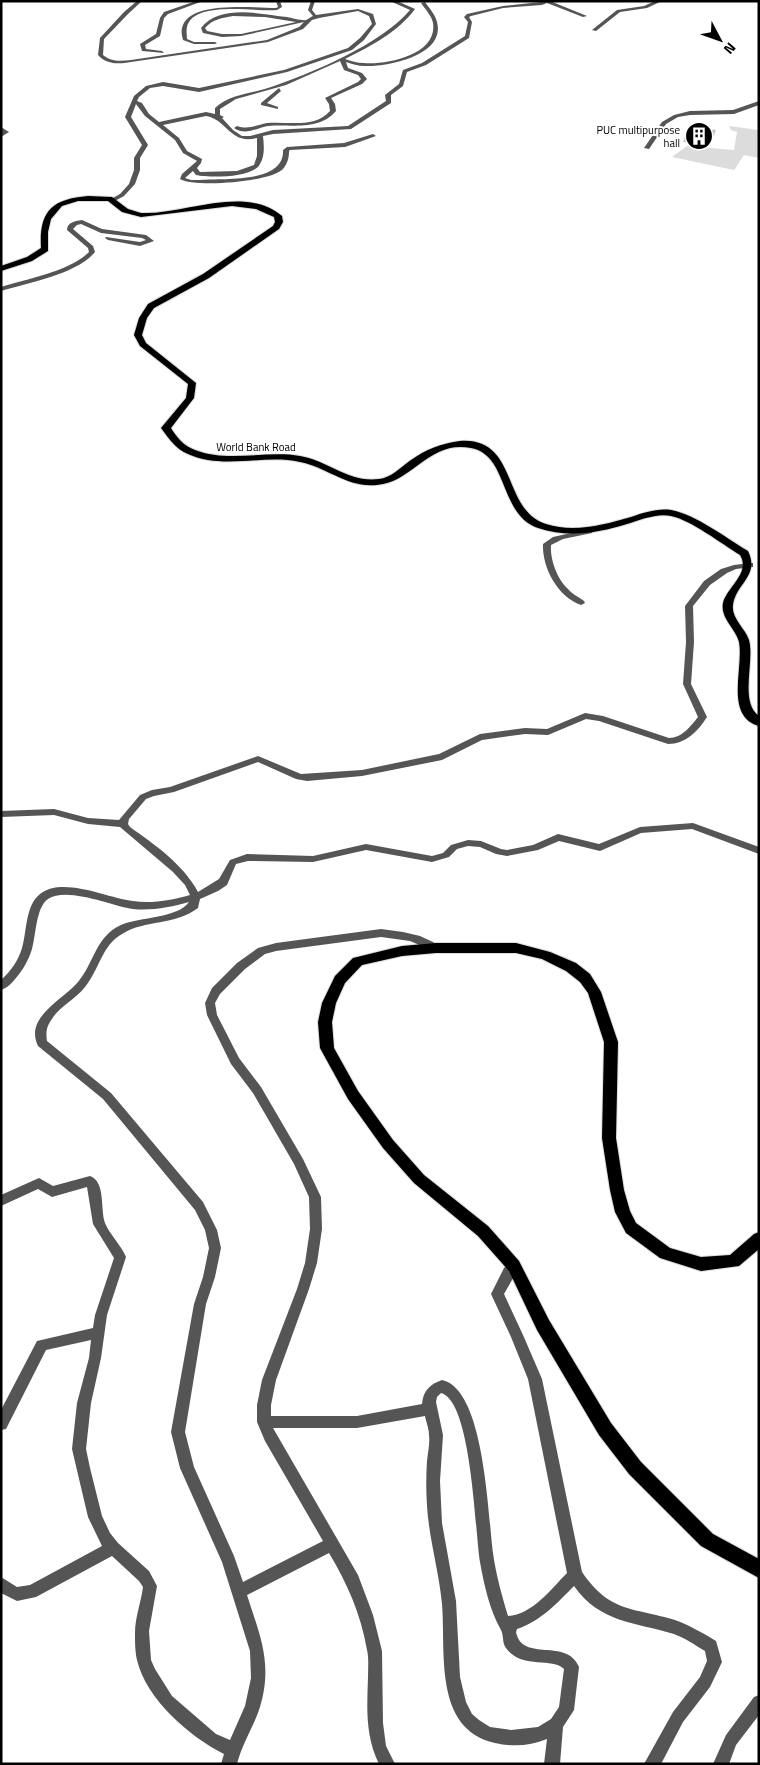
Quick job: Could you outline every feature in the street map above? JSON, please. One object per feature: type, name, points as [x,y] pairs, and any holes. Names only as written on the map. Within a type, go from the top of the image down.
[{"type":"main road","name":"World Bank Road","points":[[1,269],[34,258],[45,249],[44,231],[48,214],[61,203],[80,198],[113,200],[122,209],[148,215],[224,203],[242,203],[268,211],[278,216],[280,222],[276,227],[206,276],[180,288],[151,306],[143,318],[138,335],[143,344],[180,371],[192,383],[190,398],[166,428],[170,436],[184,448],[212,458],[302,458],[343,478],[368,482],[382,481],[396,476],[411,464],[448,446],[463,444],[477,446],[491,452],[498,461],[504,479],[520,512],[527,519],[563,532],[589,531],[655,514],[673,512],[744,553],[750,565]]},
{"type":"main road","points":[[750,565],[728,603],[727,610],[745,643],[746,670],[743,698],[749,714],[759,722]]},
{"type":"main road","points":[[759,1239],[734,1261],[701,1264],[665,1253],[631,1228],[623,1212],[617,1190],[609,1138],[612,1042],[594,992],[585,978],[571,967],[545,955],[516,948],[436,948],[402,952],[358,961],[340,980],[329,1003],[325,1022],[327,1048],[353,1095],[388,1144],[419,1179],[483,1231],[514,1266],[543,1325],[605,1429],[635,1468],[707,1540],[759,1569]]},
{"type":"street","points":[[140,1],[102,39],[100,56],[102,58],[123,62],[268,41],[305,26],[310,19]]},
{"type":"street","points":[[195,51],[156,52],[144,50],[142,45],[158,35],[162,18],[166,13],[201,1]]},
{"type":"street","points":[[246,1],[260,1]]},
{"type":"street","points":[[251,44],[187,41],[184,35],[185,22],[192,15],[220,7],[244,6],[278,9],[280,7],[278,1]]},
{"type":"street","points":[[392,1],[413,10]]},
{"type":"street","points":[[594,30],[620,11],[660,1]]},
{"type":"street","points":[[304,2],[312,4],[311,13],[319,16]]},
{"type":"street","points":[[342,59],[364,65],[378,64],[405,59],[420,52],[433,37],[435,27],[433,18],[424,2],[395,28],[342,59],[269,90],[227,102],[219,106],[216,112],[237,135],[246,138],[273,132],[339,130],[354,126],[389,102],[388,95],[401,85],[404,71],[424,64],[467,37],[470,22],[466,17],[469,14],[503,7],[547,2],[585,16]]},
{"type":"street","points":[[113,200],[125,192],[133,183],[136,176],[137,157],[145,145],[128,120],[134,102],[141,91],[153,85],[163,84],[199,90],[281,72],[329,57],[354,46],[374,24],[372,15],[362,11],[347,11],[319,16],[289,26],[266,28],[246,34],[212,35],[205,32],[203,28],[210,20],[234,14],[302,21]]},
{"type":"street","points":[[159,124],[206,114],[218,116],[243,131],[265,126],[301,124],[321,120],[333,111],[332,104],[327,99],[329,97],[360,83],[364,79],[360,74],[346,69],[342,59]]},
{"type":"street","points":[[276,108],[263,103],[274,92],[301,77]]},
{"type":"street","points":[[134,102],[140,104],[148,115],[177,139],[185,152],[200,160],[182,178],[193,182],[250,180],[269,174],[282,166],[286,161],[286,150],[289,148],[350,145],[373,136]]},
{"type":"street","points":[[647,148],[664,123],[676,116],[690,113],[734,112],[759,103]]},
{"type":"street","points":[[1,129],[6,132],[1,135]]},
{"type":"street","points":[[194,168],[194,171],[198,174],[209,174],[239,173],[254,168],[258,164],[260,136]]},
{"type":"street","points":[[1,289],[76,265],[89,257],[92,252],[91,247],[70,230],[70,227],[75,223],[82,222],[107,232],[144,236],[150,241],[140,244],[108,238]]},
{"type":"street","points":[[581,603],[563,589],[552,568],[546,548],[547,544],[556,538],[576,536],[589,531]]},
{"type":"street","points":[[123,824],[125,818],[143,797],[152,793],[171,790],[258,759],[299,777],[307,778],[362,773],[442,757],[480,737],[524,731],[548,732],[585,716],[600,718],[668,741],[681,739],[691,732],[703,717],[686,684],[690,642],[689,606],[707,583],[724,571],[750,565]]},
{"type":"street","points":[[1,814],[54,812],[88,821],[123,824],[184,877],[197,895],[194,908],[185,913],[129,926],[110,937],[101,949],[86,981],[51,1012],[41,1028],[40,1036],[42,1043],[107,1096],[199,1206],[211,1230],[214,1248],[210,1276],[200,1304],[178,1432],[187,1468],[216,1529],[239,1591],[257,1651],[258,1678],[252,1707],[233,1750],[229,1764]]},
{"type":"street","points":[[1,986],[12,978],[19,968],[27,949],[35,907],[38,901],[49,894],[64,892],[93,896],[130,905],[151,906],[168,904],[197,895],[223,881],[233,862],[242,858],[313,859],[366,847],[432,859],[446,855],[454,847],[468,843],[481,844],[507,853],[535,848],[558,837],[600,848],[640,830],[693,826],[759,851]]},
{"type":"street","points":[[387,1764],[379,1747],[375,1722],[375,1651],[366,1615],[353,1580],[270,1436],[264,1422],[264,1405],[269,1380],[303,1290],[311,1263],[316,1229],[316,1197],[299,1162],[258,1090],[236,1061],[221,1034],[212,1015],[210,1002],[216,991],[241,966],[262,951],[276,947],[381,933],[396,934],[425,941],[436,948]]},
{"type":"street","points":[[1,1201],[38,1183],[52,1192],[90,1181],[93,1184],[99,1224],[120,1257],[101,1315],[84,1403],[78,1449],[96,1517],[105,1538],[113,1548],[144,1576],[150,1586],[142,1631],[144,1660],[167,1701],[198,1729],[220,1745],[233,1750]]},
{"type":"street","points":[[514,1266],[508,1271],[504,1284],[497,1294],[517,1335],[535,1379],[575,1575],[593,1598],[608,1608],[643,1621],[676,1628],[711,1646],[715,1662],[705,1682],[678,1717],[652,1764]]},
{"type":"street","points":[[1,1424],[42,1345],[98,1333]]},
{"type":"street","points":[[512,1625],[508,1630],[509,1636],[518,1649],[529,1656],[564,1659],[570,1662],[572,1667],[566,1710],[556,1724],[541,1734],[516,1738],[483,1733],[467,1718],[454,1690],[450,1661],[449,1602],[434,1513],[436,1434],[430,1409],[430,1396],[436,1389],[444,1386],[448,1387],[456,1394],[478,1460],[486,1555],[504,1624],[512,1625],[525,1620],[542,1607],[575,1575]]},
{"type":"street","points":[[264,1422],[356,1422],[430,1409]]},
{"type":"street","points":[[239,1591],[332,1544]]},
{"type":"street","points":[[1,1584],[14,1595],[22,1595],[36,1590],[113,1548]]},
{"type":"street","points":[[721,1764],[731,1740],[759,1702]]},
{"type":"street","points":[[552,1764],[556,1724]]},
{"type":"shaded area","points":[[729,126],[759,130],[759,158],[744,155],[734,170],[672,157],[687,146],[734,150],[737,132],[731,130]]},
{"type":"building","name":"PUC multipurpose hall","points":[[688,127],[716,130],[710,145],[683,142]]},
{"type":"place","name":"PUC multipurpose hall","points":[[699,136]]}]
